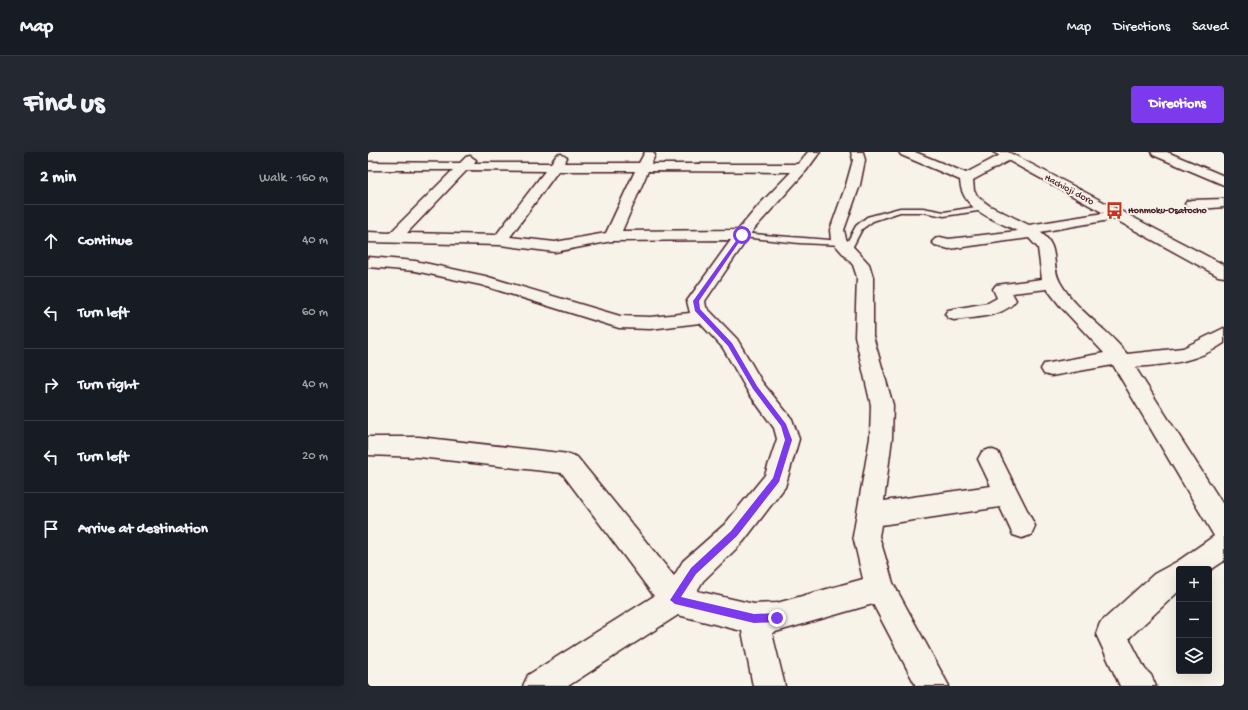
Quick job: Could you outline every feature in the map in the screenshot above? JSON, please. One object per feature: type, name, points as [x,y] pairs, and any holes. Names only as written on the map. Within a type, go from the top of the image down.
[{"type":"street","points":[[370,168],[391,152]]},
{"type":"street","points":[[395,237],[478,152]]},
{"type":"street","points":[[500,240],[565,152]]},
{"type":"street","points":[[612,236],[651,152]]},
{"type":"street","points":[[735,167],[738,152]]},
{"type":"street","points":[[857,152],[859,160],[853,185],[837,230],[840,240],[861,264],[865,277],[864,336],[882,405],[881,438],[866,536],[880,588],[933,686]]},
{"type":"street","points":[[905,152],[966,178]]},
{"type":"street","points":[[1161,154],[1180,152]]},
{"type":"street","points":[[1005,154],[966,178],[965,184],[972,200],[982,208],[1030,231],[1046,248],[1047,270],[1052,283],[1062,298],[1119,360],[1224,529]]},
{"type":"street","name":"Hachioji doro","points":[[1005,154],[1224,272]]},
{"type":"street","points":[[1161,154],[1224,181]]},
{"type":"street","points":[[370,168],[464,166],[735,167],[808,160]]},
{"type":"street","points":[[539,686],[675,600],[694,571],[734,534],[776,480],[788,440],[784,425],[755,387],[730,344],[697,309],[696,301],[742,235],[777,192],[808,160]]},
{"type":"street","points":[[1192,204],[1200,205],[1224,203]]},
{"type":"street","points":[[940,242],[949,244],[1116,215]]},
{"type":"street","points":[[368,237],[500,240],[556,246],[612,236],[742,235]]},
{"type":"street","points":[[368,262],[415,266],[485,281],[619,322],[650,323],[706,317]]},
{"type":"street","points":[[954,314],[992,308],[1007,300],[1002,289],[1052,283]]},
{"type":"street","points":[[1051,370],[1119,360],[1186,355],[1205,347],[1224,334]]},
{"type":"street","points":[[368,446],[419,447],[569,464],[675,600],[754,619],[777,618],[880,588]]},
{"type":"street","points":[[990,459],[1022,526]]},
{"type":"street","points":[[870,515],[1007,495]]},
{"type":"street","points":[[1193,566],[1224,545]]},
{"type":"street","points":[[1132,684],[1111,634],[1164,584],[1176,577]]},
{"type":"street","points":[[754,619],[769,686]]},
{"type":"lane","points":[[742,235],[846,246],[859,228],[870,219],[885,214],[900,210],[923,210],[944,214],[982,208]]},
{"type":"place","name":"Honmoku-Osatocho","points":[[1115,211]]},
{"type":"route","points":[[742,235],[696,301],[697,309],[730,344],[755,387],[784,425],[788,440],[776,480],[734,534],[694,571],[675,600],[754,619],[777,618]]}]
